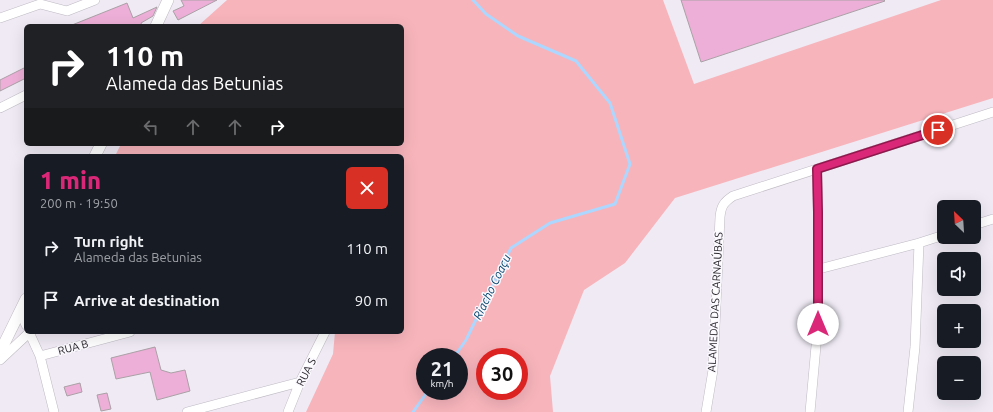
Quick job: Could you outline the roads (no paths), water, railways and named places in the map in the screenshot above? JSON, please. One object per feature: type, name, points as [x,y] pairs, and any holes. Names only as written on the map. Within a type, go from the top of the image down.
[{"type":"street","points":[[0,18],[40,4],[67,11],[95,0]]},
{"type":"street","points":[[157,24],[168,0]]},
{"type":"street","points":[[0,108],[24,96]]},
{"type":"street","points":[[810,412],[818,324],[819,269],[817,169],[993,112]]},
{"type":"street","name":"ALAMEDA DAS CARNAÚBAS","points":[[706,412],[713,370],[718,233],[721,209],[725,201],[733,196],[817,169]]},
{"type":"street","points":[[981,223],[993,219]]},
{"type":"street","points":[[819,269],[937,237]]},
{"type":"street","points":[[908,412],[915,347],[918,243]]},
{"type":"street","points":[[0,352],[24,303]]},
{"type":"street","points":[[20,311],[24,319]]},
{"type":"street","points":[[0,360],[25,334]]},
{"type":"street","points":[[31,334],[40,356],[54,412]]},
{"type":"street","name":"RUA B","points":[[40,356],[122,334]]},
{"type":"street","name":"RUA S","points":[[288,412],[300,382],[324,334]]},
{"type":"street","points":[[187,412],[300,382]]},
{"type":"waterway","name":"Riacho Coaçu","points":[[460,348],[466,340],[511,248],[550,223],[615,204],[630,164],[610,103],[576,61],[518,36],[486,14],[473,0]]},
{"type":"waterway","name":"Riacho Coaçu","points":[[413,412],[422,400]]}]
